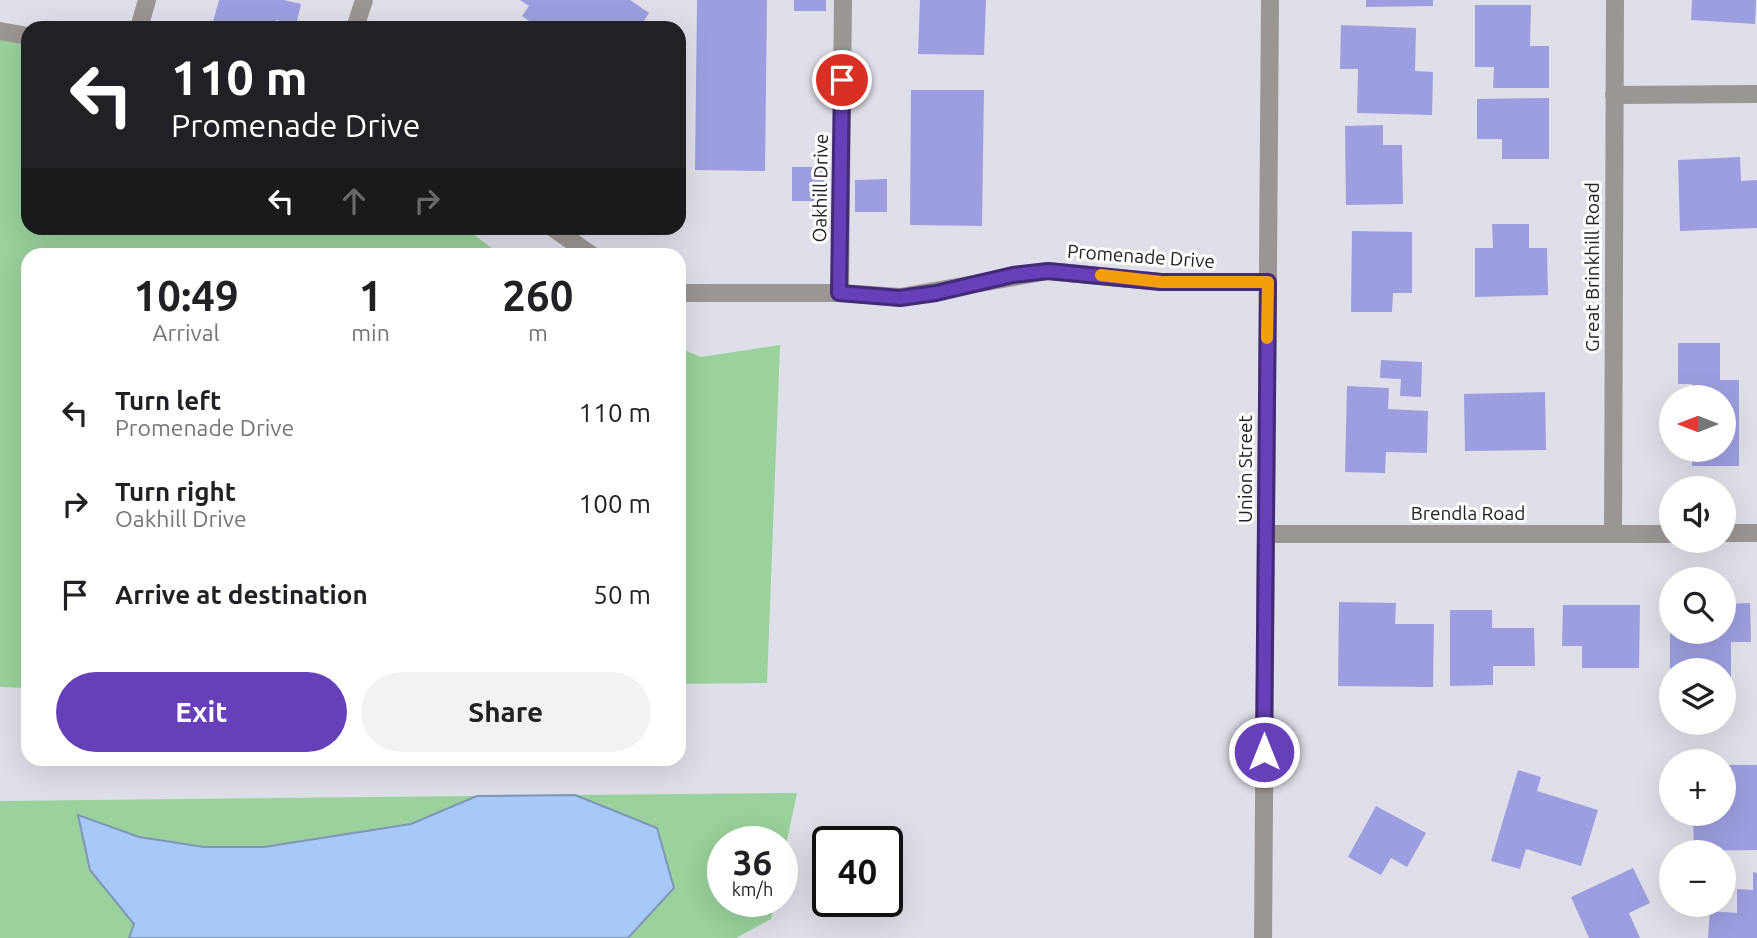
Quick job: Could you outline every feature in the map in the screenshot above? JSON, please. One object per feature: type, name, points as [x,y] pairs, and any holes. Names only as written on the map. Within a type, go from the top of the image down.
[{"type":"street","points":[[141,21],[147,0]]},
{"type":"street","points":[[357,21],[363,0]]},
{"type":"street","name":"Oakhill Drive","points":[[839,293],[843,0]]},
{"type":"street","name":"Union Street","points":[[1263,938],[1269,0]]},
{"type":"street","name":"Great Brinkhill Road","points":[[1613,534],[1615,0]]},
{"type":"street","points":[[0,31],[21,35]]},
{"type":"street","points":[[1614,95],[1757,94]]},
{"type":"street","points":[[563,235],[582,248]]},
{"type":"street","name":"Promenade Drive","points":[[686,293],[839,293],[900,298],[936,293],[1013,275],[1048,271],[1161,282],[1268,282]]},
{"type":"street","points":[[1736,534],[1757,533]]},
{"type":"street","name":"Brendla Road","points":[[1266,534],[1659,534]]},
{"type":"green space","points":[[0,36],[21,36],[21,235],[474,235],[492,248],[21,248],[21,688],[0,687]]},
{"type":"green space","points":[[780,345],[767,683],[686,684],[686,351],[701,357]]},
{"type":"green space","points":[[797,793],[790,826],[707,826],[707,917],[771,919],[736,938],[628,938],[674,888],[575,795]]},
{"type":"green space","points":[[477,796],[411,824],[264,847],[204,847],[139,837],[79,816],[90,870],[134,924],[129,938],[0,938],[0,801]]},
{"type":"water","points":[[575,795],[657,828],[674,888],[628,938],[129,938],[134,924],[90,870],[78,815],[139,837],[204,847],[264,847],[411,824],[477,796]]},
{"type":"building","points":[[219,0],[284,0],[301,4],[297,21],[213,21]]},
{"type":"building","points":[[520,0],[630,0],[649,13],[644,21],[529,21],[522,16],[529,6]]},
{"type":"building","points":[[697,0],[767,0],[765,171],[695,170]]},
{"type":"building","points":[[794,0],[826,0],[826,11],[794,11]]},
{"type":"building","points":[[920,0],[986,0],[984,55],[918,54]]},
{"type":"building","points":[[1366,0],[1433,0],[1433,6],[1366,7]]},
{"type":"building","points":[[1692,0],[1756,0],[1755,24],[1691,20]]},
{"type":"building","points":[[1475,5],[1531,5],[1530,46],[1549,46],[1549,88],[1493,88],[1494,67],[1475,67]]},
{"type":"building","points":[[1341,25],[1416,28],[1415,71],[1433,72],[1432,115],[1357,113],[1358,69],[1340,69]]},
{"type":"building","points":[[911,90],[984,90],[982,226],[910,225]]},
{"type":"building","points":[[1549,98],[1549,159],[1502,159],[1502,139],[1477,139],[1477,99]]},
{"type":"building","points":[[1383,125],[1383,145],[1402,145],[1403,204],[1346,205],[1345,126]]},
{"type":"building","points":[[1740,157],[1741,181],[1757,180],[1757,228],[1680,231],[1678,160]]},
{"type":"building","points":[[792,167],[824,167],[824,201],[792,201]]},
{"type":"building","points":[[887,179],[887,212],[855,212],[855,180]]},
{"type":"building","points":[[1492,224],[1529,224],[1529,248],[1547,248],[1548,295],[1475,297],[1475,248],[1493,248]]},
{"type":"building","points":[[1352,231],[1412,232],[1412,293],[1393,293],[1392,312],[1351,312]]},
{"type":"building","points":[[1678,343],[1720,343],[1720,380],[1739,380],[1739,466],[1692,466],[1692,462],[1736,462],[1736,385],[1678,384]]},
{"type":"building","points":[[1381,360],[1422,362],[1421,397],[1400,396],[1401,379],[1380,378]]},
{"type":"building","points":[[1347,386],[1389,388],[1388,409],[1428,411],[1427,453],[1386,452],[1385,473],[1345,472]]},
{"type":"building","points":[[1545,392],[1546,450],[1465,451],[1464,394]]},
{"type":"building","points":[[1339,602],[1396,603],[1395,624],[1434,624],[1433,687],[1338,686]]},
{"type":"building","points":[[1750,603],[1751,642],[1736,642],[1736,604]]},
{"type":"building","points":[[1563,605],[1640,605],[1639,668],[1582,668],[1582,646],[1562,646]]},
{"type":"building","points":[[1450,610],[1492,610],[1492,628],[1534,628],[1535,666],[1493,666],[1493,685],[1450,686]]},
{"type":"building","points":[[1670,644],[1731,644],[1731,658],[1670,658]]},
{"type":"building","points":[[1736,765],[1757,765],[1757,850],[1736,850],[1736,840],[1694,840],[1693,826],[1736,826]]},
{"type":"building","points":[[1518,770],[1541,777],[1537,791],[1598,810],[1581,866],[1526,849],[1520,869],[1491,861]]},
{"type":"building","points":[[1376,806],[1426,833],[1407,867],[1391,858],[1381,875],[1348,857]]},
{"type":"building","points":[[1633,868],[1650,903],[1629,913],[1640,938],[1589,938],[1571,897]]},
{"type":"building","points":[[1753,872],[1757,873],[1757,938],[1708,938],[1710,917],[1736,917],[1737,889],[1753,890]]},
{"type":"slow traffic","points":[[1101,275],[1161,282],[1268,282],[1267,338]]},
{"type":"route","points":[[842,80],[839,293],[900,298],[978,285],[1013,275],[1048,271],[1161,282],[1268,282],[1264,752]]}]
